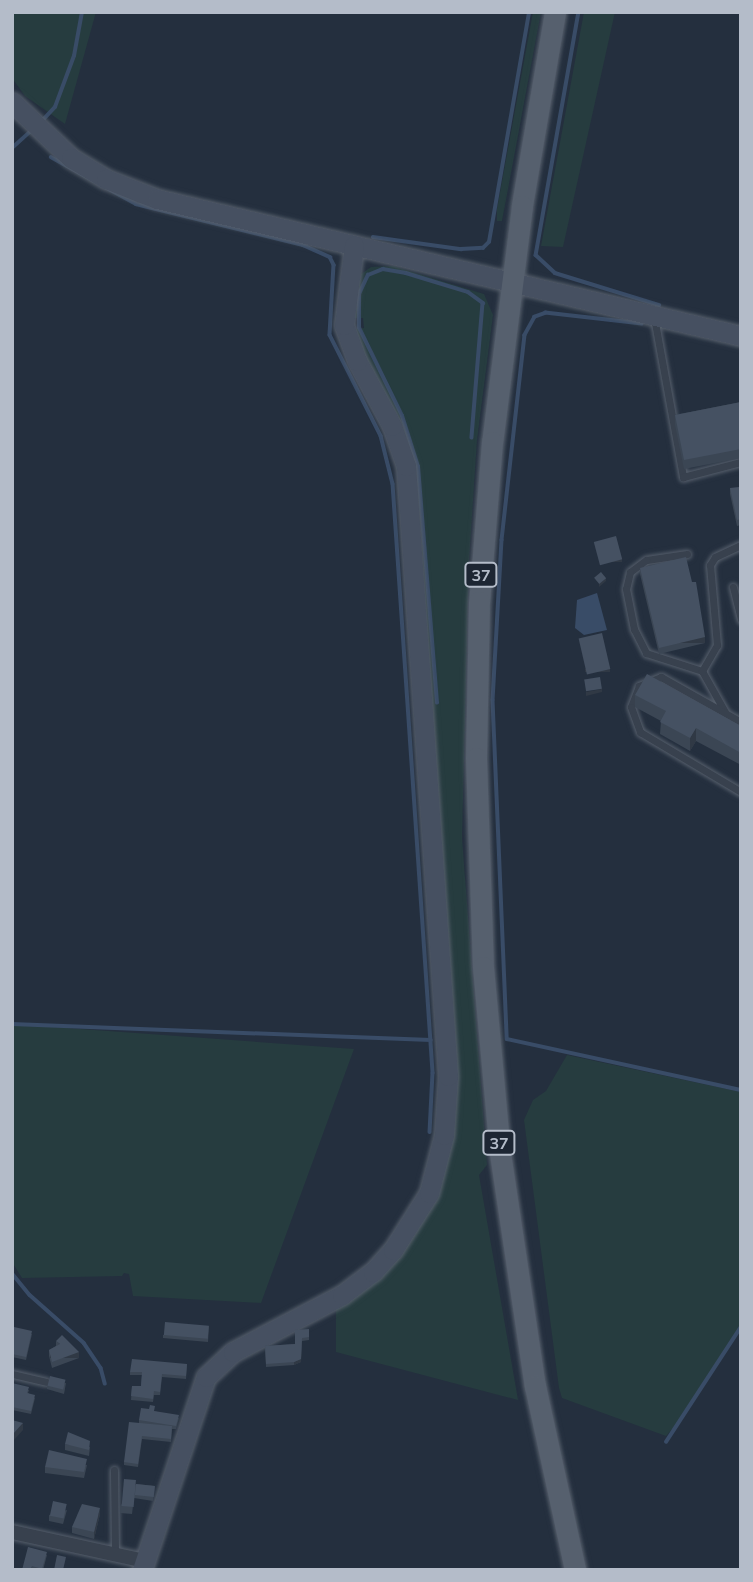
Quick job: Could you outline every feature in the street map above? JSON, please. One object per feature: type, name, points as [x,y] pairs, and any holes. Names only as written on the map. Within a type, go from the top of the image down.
[{"type":"main road","name":"37","points":[[555,12],[511,283],[479,613],[476,758],[482,953],[494,1096],[516,1270],[548,1449],[575,1570]]},
{"type":"street","points":[[12,102],[56,146],[88,169],[137,192],[354,246],[741,336]]},
{"type":"street","points":[[12,1532],[115,1555],[144,1565],[206,1377],[233,1352],[342,1295],[373,1272],[393,1250],[429,1193],[444,1135],[448,1076],[406,466],[393,426],[356,361],[344,325],[354,246]]},
{"type":"lane","points":[[654,316],[683,477],[741,462]]},
{"type":"lane","points":[[702,671],[717,645],[710,565],[715,557],[741,545]]},
{"type":"lane","points":[[687,554],[646,560],[630,572],[626,589],[634,629],[646,653],[702,671],[725,712]]},
{"type":"lane","points":[[733,587],[741,620]]},
{"type":"lane","points":[[741,722],[661,677],[639,685],[631,707],[640,732],[741,792]]},
{"type":"lane","points":[[12,1374],[46,1382]]},
{"type":"lane","points":[[114,1470],[115,1555]]},
{"type":"green space","points":[[12,12],[96,12],[65,124],[25,96],[12,78]]},
{"type":"green space","points":[[533,12],[541,12],[502,221],[497,221],[497,209]]},
{"type":"green space","points":[[584,12],[615,12],[563,247],[541,246]]},
{"type":"green space","points":[[393,266],[484,294],[493,315],[477,440],[469,561],[462,838],[487,1165],[479,1175],[518,1400],[336,1352],[336,1309],[380,1275],[448,1157],[413,466],[398,416],[373,374],[354,329],[364,328],[363,318],[353,318],[361,274],[371,267]]},
{"type":"green space","points":[[12,1024],[354,1049],[261,1303],[133,1296],[129,1274],[124,1273],[122,1276],[22,1278],[12,1262]]},
{"type":"green space","points":[[567,1055],[741,1092],[741,1324],[683,1417],[666,1436],[562,1398],[559,1388],[524,1120],[533,1100],[546,1091]]},
{"type":"water","points":[[597,593],[607,630],[584,635],[575,628],[577,600]]},
{"type":"building","points":[[741,402],[741,449],[684,460],[675,415]]},
{"type":"building","points":[[739,487],[741,519],[737,520],[730,488]]},
{"type":"building","points":[[616,536],[622,559],[600,565],[594,542]]},
{"type":"building","points":[[686,557],[692,582],[696,582],[705,637],[659,648],[640,568]]},
{"type":"building","points":[[601,572],[606,578],[599,584],[594,578]]},
{"type":"building","points":[[602,633],[610,669],[587,674],[579,638]]},
{"type":"building","points":[[647,674],[741,726],[741,753],[696,728],[690,738],[660,722],[666,711],[635,695]]},
{"type":"building","points":[[600,677],[602,689],[586,691],[584,680]]},
{"type":"building","points":[[165,1322],[209,1326],[208,1339],[164,1335]]},
{"type":"building","points":[[14,1327],[32,1331],[26,1357],[12,1354]]},
{"type":"building","points":[[309,1329],[309,1337],[302,1338],[301,1359],[266,1364],[265,1346],[295,1344],[295,1330]]},
{"type":"building","points":[[62,1335],[79,1352],[52,1362],[49,1350],[60,1344],[56,1341]]},
{"type":"building","points":[[132,1359],[187,1364],[186,1376],[162,1374],[160,1392],[154,1391],[153,1399],[131,1396],[132,1386],[141,1386],[142,1372],[130,1372]]},
{"type":"building","points":[[50,1376],[66,1380],[63,1390],[48,1386]]},
{"type":"building","points":[[12,1383],[29,1387],[27,1393],[35,1395],[31,1411],[12,1407]]},
{"type":"building","points":[[150,1405],[155,1406],[154,1411],[179,1415],[176,1426],[139,1420],[141,1408],[149,1409]]},
{"type":"building","points":[[12,1420],[23,1423],[14,1433],[12,1433]]},
{"type":"building","points":[[129,1422],[172,1426],[171,1439],[142,1436],[138,1464],[124,1462]]},
{"type":"building","points":[[68,1432],[90,1441],[89,1450],[65,1444]]},
{"type":"building","points":[[49,1450],[87,1459],[84,1472],[45,1467]]},
{"type":"building","points":[[124,1479],[136,1480],[134,1507],[122,1506]]},
{"type":"building","points":[[136,1484],[155,1486],[154,1497],[135,1495]]},
{"type":"building","points":[[53,1501],[67,1504],[64,1519],[50,1516]]},
{"type":"building","points":[[82,1504],[100,1508],[94,1532],[72,1527]]},
{"type":"building","points":[[28,1547],[47,1552],[42,1569],[32,1566],[31,1570],[22,1570]]},
{"type":"building","points":[[57,1555],[66,1557],[63,1570],[54,1570]]},
{"type":"waterway","points":[[42,121],[55,107],[74,56],[82,12]]},
{"type":"waterway","points":[[373,237],[461,249],[483,248],[489,242],[529,12]]},
{"type":"waterway","points":[[579,12],[536,255],[555,273],[659,305]]},
{"type":"waterway","points":[[12,148],[31,131]]},
{"type":"waterway","points":[[51,157],[136,204],[303,245],[330,257],[334,265],[330,335],[381,436],[393,484],[433,1073],[430,1132]]},
{"type":"waterway","points":[[437,703],[418,467],[402,416],[359,328],[359,294],[368,275],[383,269],[406,273],[468,292],[483,303],[472,438]]},
{"type":"waterway","points":[[642,324],[546,313],[535,317],[525,335],[502,540],[493,700],[507,1039],[741,1090]]},
{"type":"waterway","points":[[12,1024],[431,1040]]},
{"type":"waterway","points":[[12,1273],[30,1295],[84,1343],[101,1368],[105,1383]]},
{"type":"waterway","points":[[666,1442],[741,1327]]}]
